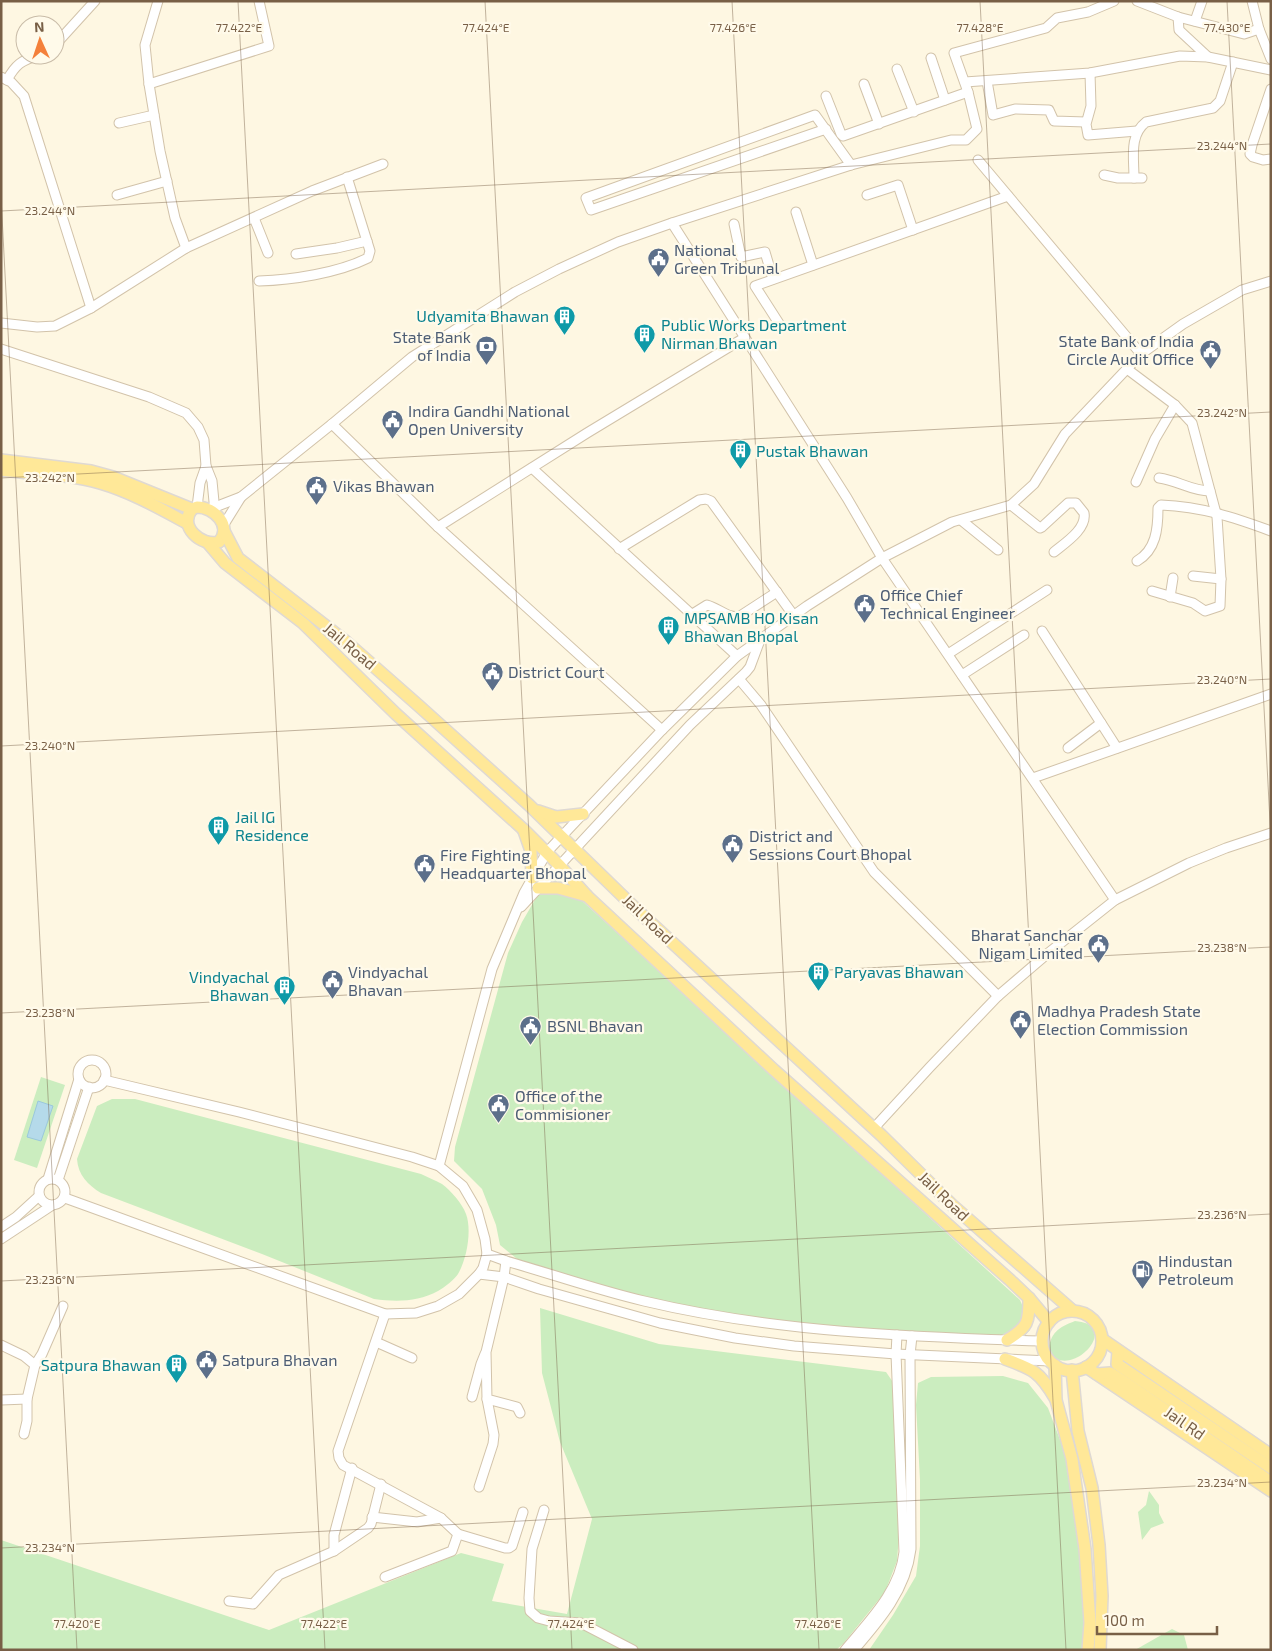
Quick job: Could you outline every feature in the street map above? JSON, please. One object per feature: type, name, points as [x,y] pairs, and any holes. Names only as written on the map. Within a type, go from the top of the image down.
[{"type":"main road","points":[[1,460],[91,471],[113,477],[195,508],[213,510],[222,521],[222,538],[219,542],[208,543],[193,533],[187,523],[145,500],[102,484],[60,476],[1,470]]},
{"type":"main road","points":[[187,523],[189,512],[195,508]]},
{"type":"main road","name":"Jail Road","points":[[223,528],[238,558],[314,616],[379,670],[534,809],[660,931],[874,1128],[952,1205],[1073,1311]]},
{"type":"main road","name":"Jail Road","points":[[208,543],[225,563],[303,623],[396,714],[547,852],[586,896],[774,1070],[1010,1280],[1029,1298],[1048,1322]]},
{"type":"main road","points":[[534,809],[556,817],[582,814]]},
{"type":"main road","points":[[523,829],[531,851],[535,883],[586,896]]},
{"type":"main road","points":[[1007,1340],[1024,1327],[1029,1317],[1029,1298]]},
{"type":"main road","points":[[1052,1363],[1061,1368],[1072,1370],[1086,1367],[1094,1361],[1098,1356],[1102,1339],[1100,1331],[1092,1319],[1073,1311],[1056,1314],[1048,1322],[1043,1332],[1042,1341],[1043,1349],[1052,1363],[1056,1400],[1072,1459],[1085,1549],[1090,1623],[1088,1650]]},
{"type":"main road","points":[[1102,1339],[1271,1455]]},
{"type":"main road","points":[[1097,1374],[1113,1369],[1118,1351]]},
{"type":"main road","points":[[1005,1359],[1030,1368],[1045,1381],[1056,1400]]},
{"type":"main road","points":[[1086,1367],[1271,1491]]},
{"type":"main road","name":"Jail Rd","points":[[1113,1369],[1271,1468]]},
{"type":"main road","name":"Jail Rd","points":[[1113,1369],[1271,1482]]},
{"type":"main road","points":[[1072,1370],[1078,1432],[1092,1488],[1099,1545],[1102,1596],[1100,1650]]},
{"type":"street","points":[[65,34],[95,1]]},
{"type":"street","points":[[158,1],[145,46],[148,84],[175,218],[186,248]]},
{"type":"street","points":[[148,84],[269,46],[259,1]]},
{"type":"street","points":[[1,350],[149,397],[186,413],[198,427],[204,440],[206,466],[212,481],[213,510],[241,497],[412,357],[516,292],[558,269],[618,242],[851,164],[951,140],[966,140],[977,129],[965,82],[954,53],[1046,28],[1057,18],[1088,12],[1114,1]]},
{"type":"street","points":[[1137,1],[1178,16],[1244,34],[1259,29]]},
{"type":"street","points":[[1195,21],[1202,1]]},
{"type":"street","points":[[1252,1],[1259,29],[1271,59]]},
{"type":"street","points":[[1178,16],[1179,30],[1208,56]]},
{"type":"street","points":[[965,82],[1090,73],[1180,56],[1208,56],[1271,70]]},
{"type":"street","points":[[931,58],[945,100]]},
{"type":"street","points":[[1104,176],[1138,178],[1134,141],[1139,127],[1146,122],[1213,108],[1220,100],[1233,62]]},
{"type":"street","points":[[16,65],[4,78],[24,96],[91,308]]},
{"type":"street","points":[[897,70],[914,112]]},
{"type":"street","points":[[1090,73],[1091,106],[1086,122],[1087,134],[1090,136],[1137,131]]},
{"type":"street","points":[[988,81],[993,115],[1015,109],[1036,108],[1049,110],[1054,122],[1086,122]]},
{"type":"street","points":[[864,84],[879,124]]},
{"type":"street","points":[[1271,89],[1250,154],[1263,160],[1271,159]]},
{"type":"street","points":[[826,96],[843,136],[968,92]]},
{"type":"street","points":[[119,123],[154,115]]},
{"type":"street","points":[[826,129],[591,210],[586,198],[815,115],[826,129],[851,164]]},
{"type":"street","points":[[978,160],[1141,354]]},
{"type":"street","points":[[1,323],[37,328],[55,326],[91,308],[186,248],[312,191],[383,164]]},
{"type":"street","points":[[259,281],[305,276],[365,260],[370,256],[347,177]]},
{"type":"street","points":[[117,195],[167,181]]},
{"type":"street","points":[[867,195],[898,185],[914,230]]},
{"type":"street","points":[[780,325],[755,286],[1008,196]]},
{"type":"street","points":[[796,212],[813,265]]},
{"type":"street","points":[[254,218],[268,253]]},
{"type":"street","points":[[672,223],[847,498],[882,558],[1115,900]]},
{"type":"street","points":[[734,224],[741,257],[765,252],[773,279]]},
{"type":"street","points":[[296,254],[367,241]]},
{"type":"street","points":[[439,1166],[492,969],[516,913],[535,883],[547,852],[582,814],[662,730],[737,656],[882,558],[952,522],[1011,505],[1034,484],[1065,434],[1141,354],[1183,324],[1242,290],[1271,281]]},
{"type":"street","points":[[438,527],[744,338]]},
{"type":"street","points":[[1127,369],[1175,405],[1192,423],[1215,512],[1221,579],[1220,606],[1205,611],[1192,603],[1152,591]]},
{"type":"street","points":[[1136,482],[1155,439],[1175,405]]},
{"type":"street","points":[[332,424],[438,527],[662,730]]},
{"type":"street","points":[[195,508],[206,466]]},
{"type":"street","points":[[532,468],[737,656]]},
{"type":"street","points":[[1159,478],[1168,479],[1199,491],[1210,491]]},
{"type":"street","points":[[223,528],[241,497]]},
{"type":"street","points":[[619,549],[699,500],[706,499],[711,501],[794,616]]},
{"type":"street","points":[[1011,505],[1040,528],[1068,503],[1076,503],[1084,513],[1084,522],[1054,552]]},
{"type":"street","points":[[1137,561],[1147,554],[1158,528],[1159,506],[1180,506],[1215,512],[1271,531]]},
{"type":"street","points":[[961,520],[998,550]]},
{"type":"street","points":[[1193,576],[1221,579]]},
{"type":"street","points":[[1170,596],[1173,578]]},
{"type":"street","points":[[948,654],[1047,590]]},
{"type":"street","points":[[691,614],[707,605],[734,618],[777,592]]},
{"type":"street","points":[[1042,631],[1117,748]]},
{"type":"street","points":[[962,674],[1024,635]]},
{"type":"street","points":[[535,883],[560,866],[690,725],[739,679],[750,666],[760,640]]},
{"type":"street","points":[[739,679],[761,705],[874,872],[998,996]]},
{"type":"street","points":[[1033,778],[1271,694]]},
{"type":"street","points":[[1068,748],[1101,723]]},
{"type":"street","points":[[874,1128],[998,996],[1115,900],[1189,863],[1271,833]]},
{"type":"street","points":[[1,1228],[39,1196],[40,1186],[48,1179],[79,1078],[79,1068],[91,1060],[103,1066],[105,1071],[104,1080],[98,1086],[89,1088],[79,1078]]},
{"type":"street","points":[[64,1198],[385,1314],[416,1314],[438,1306],[459,1294],[483,1268],[486,1254],[485,1239],[478,1210],[463,1186],[439,1166],[412,1157],[240,1112],[104,1080]]},
{"type":"street","points":[[58,1180],[89,1088]]},
{"type":"street","points":[[1,1239],[52,1206],[62,1202],[65,1187],[58,1180],[48,1179]]},
{"type":"street","points":[[39,1196],[46,1204],[52,1206]]},
{"type":"street","points":[[486,1254],[644,1301],[787,1326],[912,1336],[1042,1341]]},
{"type":"street","points":[[472,1397],[486,1352],[506,1261]]},
{"type":"street","points":[[479,1274],[504,1277],[660,1323],[736,1338],[794,1346],[1052,1363]]},
{"type":"street","points":[[24,1434],[27,1421],[27,1399],[35,1365],[42,1354],[63,1306]]},
{"type":"street","points":[[385,1314],[338,1451],[338,1458],[343,1465],[352,1468],[441,1518],[458,1534],[509,1548],[512,1546],[523,1512]]},
{"type":"street","points":[[845,1650],[882,1605],[894,1585],[903,1563],[897,1335]]},
{"type":"street","points":[[854,1650],[892,1603],[906,1576],[910,1562],[910,1354],[912,1336]]},
{"type":"street","points":[[376,1342],[412,1358]]},
{"type":"street","points":[[1,1345],[24,1356],[35,1365]]},
{"type":"street","points":[[479,1487],[493,1444],[494,1435],[487,1399],[486,1352]]},
{"type":"street","points":[[1,1400],[27,1399]]},
{"type":"street","points":[[487,1399],[517,1407],[520,1413]]},
{"type":"street","points":[[334,1551],[334,1535],[352,1468]]},
{"type":"street","points":[[229,1601],[253,1604],[280,1575],[334,1551],[368,1528],[381,1484]]},
{"type":"street","points":[[544,1510],[532,1549],[528,1598],[530,1611],[543,1620],[581,1623],[633,1650]]},
{"type":"street","points":[[372,1517],[417,1522],[441,1518]]},
{"type":"street","points":[[385,1576],[452,1551],[458,1534]]},
{"type":"green space","points":[[557,878],[1020,1300],[1028,1319],[1030,1330],[1025,1335],[1016,1338],[874,1334],[663,1304],[522,1263],[500,1245],[496,1225],[482,1189],[454,1161],[455,1147],[508,953],[522,922],[536,898]]},
{"type":"green space","points":[[41,1077],[65,1085],[37,1168],[14,1160]]},
{"type":"green space","points":[[112,1099],[135,1099],[421,1174],[437,1181],[462,1206],[468,1221],[466,1253],[461,1268],[457,1276],[449,1283],[430,1295],[407,1300],[390,1301],[374,1299],[101,1193],[84,1179],[79,1170],[77,1159],[97,1106]]},
{"type":"green space","points":[[540,1308],[659,1344],[886,1372],[897,1388],[900,1522],[897,1561],[885,1592],[843,1644],[836,1650],[1,1650],[1,1540],[269,1630],[461,1553],[504,1564],[492,1601],[567,1614],[592,1519],[560,1442],[542,1373]]},
{"type":"green space","points":[[1075,1321],[1089,1325],[1094,1332],[1094,1340],[1088,1349],[1079,1356],[1068,1360],[1058,1359],[1049,1352],[1049,1345],[1053,1335],[1060,1328]]},
{"type":"green space","points":[[1003,1376],[1028,1383],[1048,1408],[1065,1453],[1079,1539],[1085,1612],[1082,1650],[869,1650],[916,1576],[920,1546],[920,1480],[916,1405],[918,1383],[931,1377]]},
{"type":"green space","points":[[1149,1491],[1159,1505],[1159,1513],[1164,1523],[1151,1528],[1142,1540],[1138,1512],[1146,1505]]},
{"type":"green space","points":[[1172,1629],[1184,1635],[1188,1650],[1135,1650]]},
{"type":"water","points":[[38,1101],[53,1106],[41,1141],[27,1137]]},
{"type":"place","name":"National Green Tribunal","points":[[658,278]]},
{"type":"place","name":"Udyamita Bhawan","points":[[565,335]]},
{"type":"place","name":"Public Works Department Nirman Bhawan","points":[[645,353]]},
{"type":"place","name":"State Bank of India","points":[[487,365]]},
{"type":"place","name":"State Bank of India Circle Audit Office","points":[[1210,369]]},
{"type":"place","name":"Indira Gandhi National Open University","points":[[392,439]]},
{"type":"place","name":"Pustak Bhawan","points":[[740,470]]},
{"type":"place","name":"Vikas Bhawan","points":[[317,505]]},
{"type":"place","name":"Office Chief Technical Engineer","points":[[864,623]]},
{"type":"place","name":"MPSAMB HO Kisan Bhawan Bhopal","points":[[668,646]]},
{"type":"place","name":"District Court","points":[[492,691]]},
{"type":"place","name":"Jail IG Residence","points":[[219,845]]},
{"type":"place","name":"District and Sessions Court Bhopal","points":[[733,864]]},
{"type":"place","name":"Fire Fighting Headquarter Bhopal","points":[[424,883]]},
{"type":"place","name":"Bharat Sanchar Nigam Limited","points":[[1099,963]]},
{"type":"place","name":"Paryavas Bhawan","points":[[818,991]]},
{"type":"place","name":"Vindyachal Bhavan","points":[[332,1000]]},
{"type":"place","name":"Vindyachal Bhawan","points":[[285,1005]]},
{"type":"place","name":"Madhya Pradesh State Election Commission","points":[[1021,1039]]},
{"type":"place","name":"BSNL Bhavan","points":[[531,1045]]},
{"type":"place","name":"Office of the Commisioner","points":[[499,1124]]},
{"type":"place","name":"Hindustan Petroleum","points":[[1142,1289]]},
{"type":"place","name":"Satpura Bhavan","points":[[206,1379]]},
{"type":"place","name":"Satpura Bhawan","points":[[177,1384]]}]
